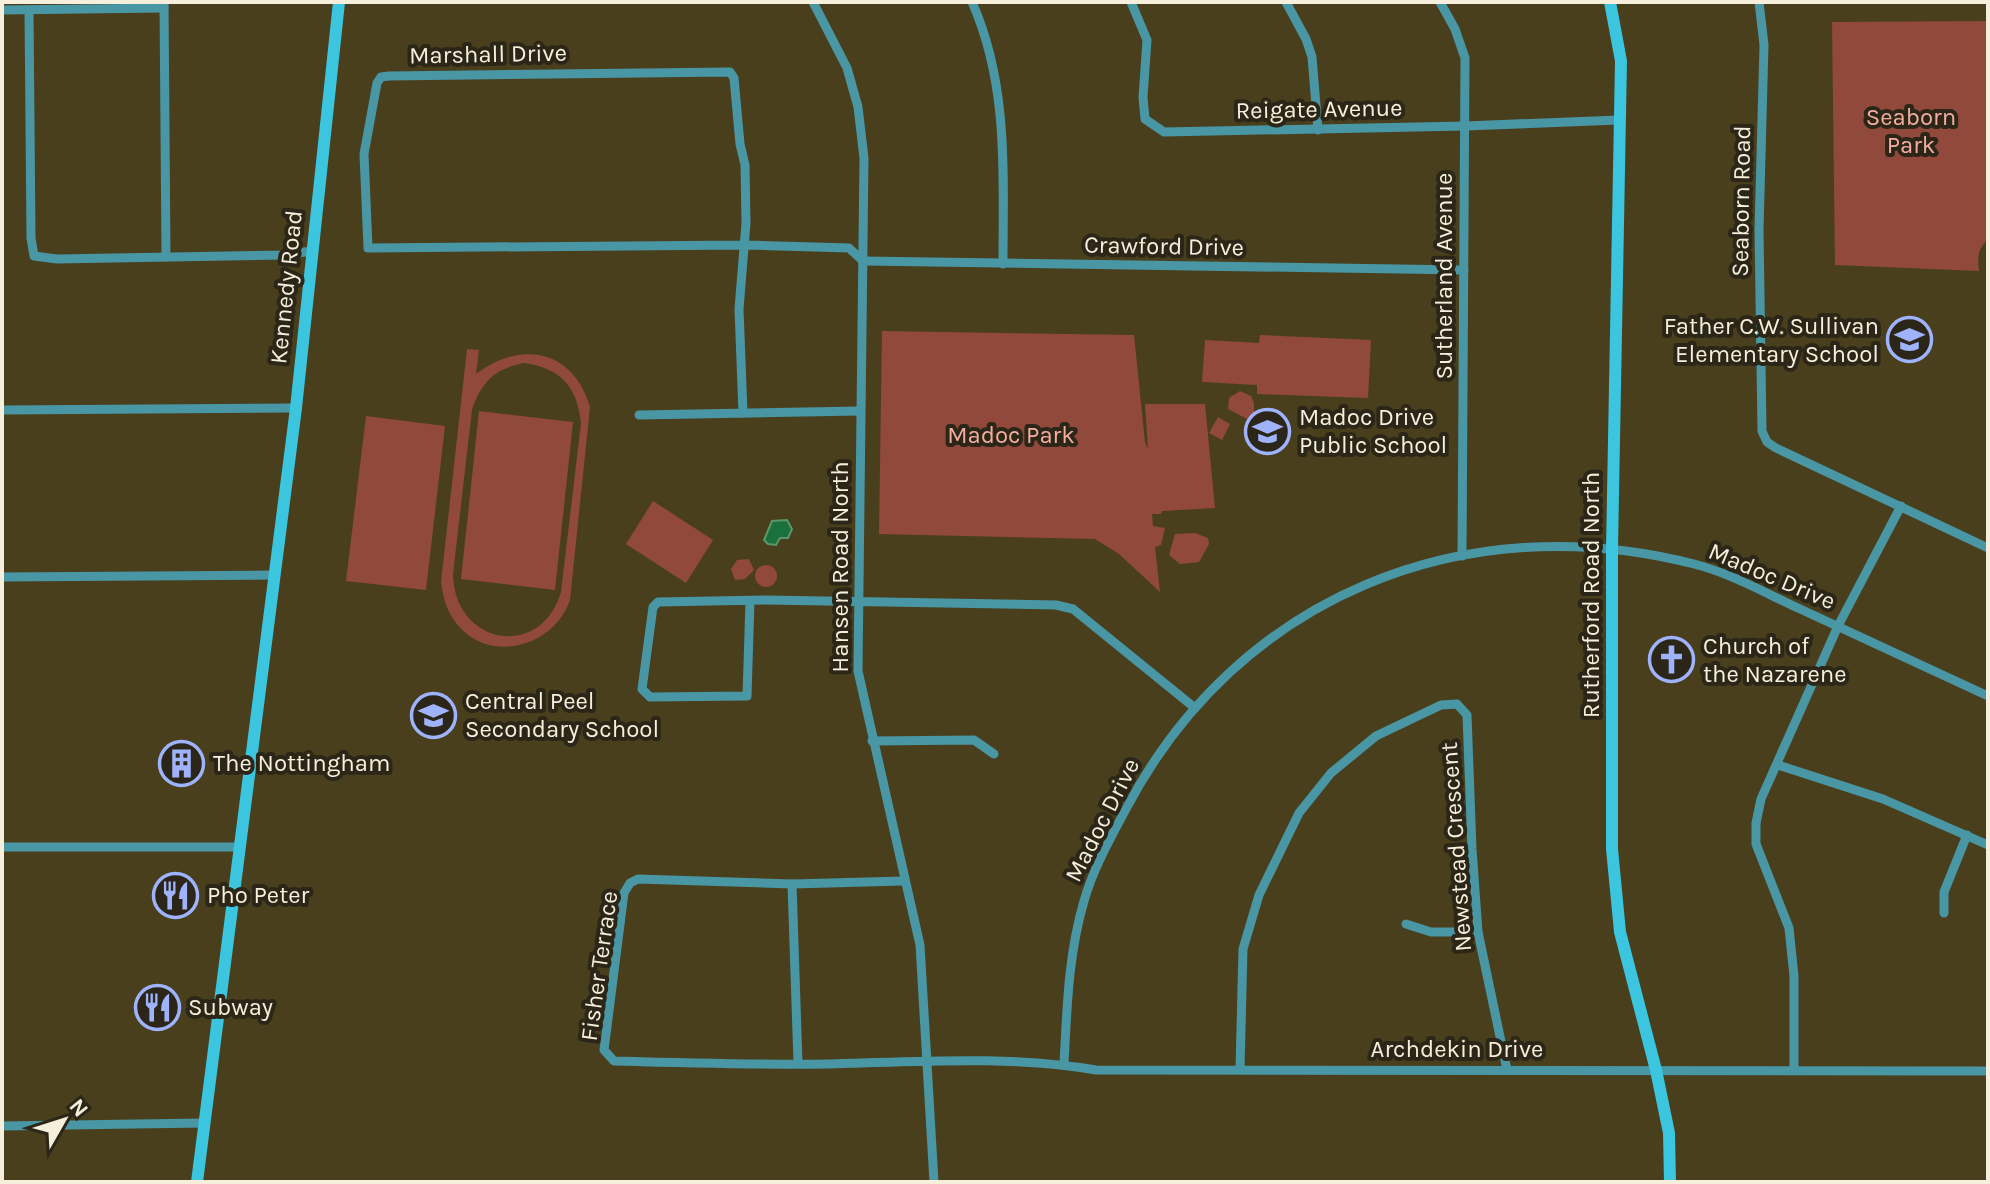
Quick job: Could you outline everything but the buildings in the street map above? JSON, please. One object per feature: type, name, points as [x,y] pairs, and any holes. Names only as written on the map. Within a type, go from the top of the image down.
[{"type":"main road","name":"Kennedy Road","points":[[197,1182],[296,408],[339,2]]},
{"type":"main road","name":"Rutherford Road North","points":[[1610,2],[1621,61],[1612,549],[1612,849],[1620,932],[1669,1133],[1670,1182]]},
{"type":"street","name":"Hansen Road North","points":[[813,2],[847,68],[858,107],[864,158],[858,671],[903,881],[920,945],[934,1182]]},
{"type":"street","points":[[972,2],[991,53],[1003,132],[1003,264]]},
{"type":"street","name":"Reigate Avenue","points":[[1131,2],[1147,40],[1142,108],[1145,119],[1164,132],[1619,120]]},
{"type":"street","points":[[1286,2],[1312,57],[1318,130]]},
{"type":"street","name":"Sutherland Avenue","points":[[1440,2],[1455,29],[1465,58],[1462,556]]},
{"type":"street","name":"Seaborn Road","points":[[1759,2],[1764,45],[1759,229],[1762,431],[1767,442],[1776,448],[1988,548]]},
{"type":"street","points":[[2,10],[164,5],[166,257]]},
{"type":"street","points":[[29,10],[31,238],[34,256],[57,259],[286,255],[311,251]]},
{"type":"street","name":"Marshall Drive","points":[[744,245],[745,165],[734,78],[730,72],[389,76],[381,77],[377,83],[364,154],[368,248],[744,245],[849,248],[863,261]]},
{"type":"street","points":[[743,413],[739,309],[744,245]]},
{"type":"street","name":"Crawford Drive","points":[[863,261],[1464,270]]},
{"type":"street","points":[[2,410],[296,408]]},
{"type":"street","points":[[639,415],[859,411]]},
{"type":"street","points":[[1794,1070],[1794,976],[1789,928],[1756,844],[1756,823],[1761,799],[1838,626],[1901,506]]},
{"type":"street","name":"Madoc Drive","points":[[1064,1064],[1070,957],[1084,899],[1103,852],[1145,772],[1201,699],[1240,662],[1321,604],[1407,569],[1525,546],[1612,549],[1696,565],[1838,626],[1988,696]]},
{"type":"street","points":[[2,577],[274,575]]},
{"type":"street","points":[[750,601],[747,696],[650,697],[645,694],[642,689],[653,607],[658,602],[750,601],[1056,605],[1073,609],[1195,708]]},
{"type":"street","name":"Newstead Crescent","points":[[1240,1069],[1243,949],[1259,895],[1299,813],[1331,773],[1376,736],[1441,705],[1457,704],[1467,715],[1478,932],[1507,1070]]},
{"type":"street","points":[[872,741],[974,740],[994,754]]},
{"type":"street","points":[[1778,765],[1883,799],[1988,845]]},
{"type":"street","points":[[1944,913],[1944,892],[1967,835]]},
{"type":"street","points":[[2,847],[238,847]]},
{"type":"street","name":"Fisher Terrace","points":[[903,881],[792,884],[638,879],[630,883],[624,893],[604,1050],[614,1061],[926,1061]]},
{"type":"street","points":[[792,884],[798,1063]]},
{"type":"street","points":[[1406,924],[1431,932],[1478,932]]},
{"type":"street","name":"Archdekin Drive","points":[[926,1061],[1064,1064],[1096,1070],[1988,1071]]},
{"type":"street","points":[[2,1126],[203,1123]]},
{"type":"green space","name":"Seaborn Park","points":[[1988,21],[1988,239],[1979,254],[1979,271],[1835,265],[1832,22]]},
{"type":"green space","name":"Madoc Park","points":[[882,331],[1134,335],[1148,449],[1145,404],[1205,404],[1215,508],[1152,514],[1153,526],[1165,528],[1161,545],[1155,547],[1160,592],[1119,554],[1095,539],[879,534]]},
{"type":"green space","points":[[1260,335],[1371,340],[1368,398],[1257,394],[1257,385],[1202,382],[1205,340],[1259,343]]},
{"type":"green space","points":[[467,349],[479,350],[476,374],[493,363],[527,354],[558,362],[582,388],[590,407],[570,600],[561,617],[549,631],[516,646],[481,642],[465,632],[452,617],[441,582]],"holes":[[[525,363],[538,366],[565,381],[576,399],[581,423],[561,592],[551,614],[536,628],[518,635],[500,636],[482,629],[467,616],[457,598],[453,574],[472,410],[485,384],[497,373]]]},
{"type":"green space","points":[[1240,391],[1251,396],[1254,418],[1247,419],[1228,409],[1229,398]]},
{"type":"green space","points":[[479,411],[573,422],[555,590],[461,579]]},
{"type":"green space","points":[[366,416],[445,426],[426,590],[346,581]]},
{"type":"green space","points":[[1218,417],[1230,424],[1222,440],[1209,433]]},
{"type":"green space","points":[[653,501],[713,540],[686,583],[626,544]]},
{"type":"green space","points":[[1195,533],[1208,538],[1209,544],[1199,562],[1180,564],[1169,555],[1175,534]]},
{"type":"green space","points":[[749,559],[754,570],[745,579],[735,580],[731,569],[737,560]]},
{"type":"green space","points":[[766,565],[774,568],[777,576],[774,584],[766,587],[758,584],[755,576],[758,568]]},
{"type":"shaded area","points":[[787,520],[792,529],[788,538],[780,538],[776,545],[768,544],[764,540],[772,521]]},
{"type":"place","name":"Father C.W. Sullivan Elementary School","points":[[1910,340]]},
{"type":"place","name":"Madoc Drive Public School","points":[[1268,431]]},
{"type":"place","name":"Church of the Nazarene","points":[[1672,660]]},
{"type":"place","name":"Central Peel Secondary School","points":[[434,715]]},
{"type":"place","name":"The Nottingham","points":[[182,763]]},
{"type":"place","name":"Pho Peter","points":[[176,895]]},
{"type":"place","name":"Subway","points":[[157,1007]]}]
